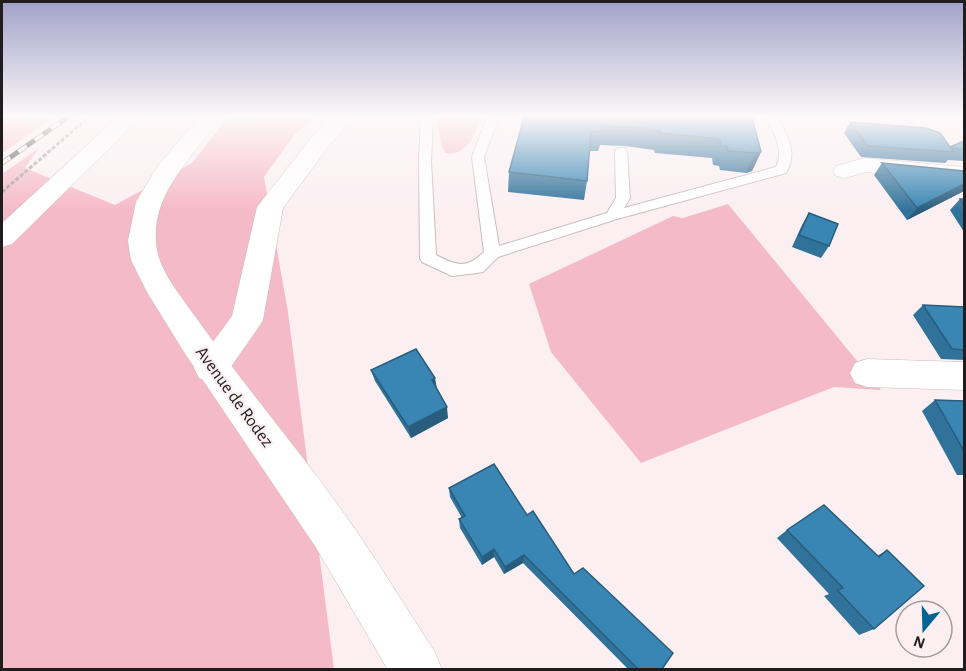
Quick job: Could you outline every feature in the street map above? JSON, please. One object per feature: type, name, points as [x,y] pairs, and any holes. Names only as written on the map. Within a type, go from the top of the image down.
[{"type":"main road","points":[[2,214],[75,148]]},
{"type":"main road","points":[[2,238],[98,148]]},
{"type":"main road","name":"Avenue de Rodez","points":[[183,148],[170,163],[154,189],[141,243],[155,281],[211,368],[318,513],[417,669]]},
{"type":"main road","points":[[211,368],[247,320],[270,207],[315,148]]},
{"type":"main road","points":[[845,171],[865,165],[964,174]]},
{"type":"main road","points":[[867,373],[964,376]]},
{"type":"lane","points":[[426,148],[428,258],[452,270],[477,268],[492,253],[612,216],[781,170],[787,158],[786,148]]},
{"type":"lane","points":[[480,148],[477,157],[492,253]]},
{"type":"lane","points":[[612,216],[623,198],[621,150]]},
{"type":"path","points":[[2,192],[53,148]]},
{"type":"shaded area","points":[[39,148],[25,168],[115,205],[192,163],[203,148],[284,148],[264,177],[288,312],[334,669],[2,670],[2,174]]},
{"type":"shaded area","points":[[443,148],[464,148],[453,153],[445,153]]},
{"type":"shaded area","points":[[728,204],[881,390],[834,387],[641,463],[551,352],[529,284],[673,216],[683,218]]},
{"type":"building","points":[[515,148],[590,148],[587,181],[509,172]]},
{"type":"building","points":[[727,148],[760,148],[761,152],[755,153],[728,151]]},
{"type":"building","points":[[901,148],[951,148],[954,152]]},
{"type":"building","points":[[882,163],[964,171],[964,184],[917,208]]},
{"type":"building","points":[[809,213],[838,224],[829,246],[799,235]]},
{"type":"building","points":[[923,305],[964,307],[964,350],[952,349]]},
{"type":"building","points":[[416,349],[435,378],[432,380],[447,407],[408,427],[371,370]]},
{"type":"building","points":[[935,400],[964,401],[964,451]]},
{"type":"building","points":[[494,464],[527,515],[533,511],[574,574],[583,568],[673,653],[662,669],[638,669],[524,555],[505,567],[494,549],[482,557],[459,519],[465,516],[449,488]]},
{"type":"building","points":[[824,505],[879,557],[887,550],[924,586],[909,599],[894,599],[894,612],[874,629],[837,590],[843,588],[787,530]]},
{"type":"railway","points":[[2,163],[23,148]]}]
